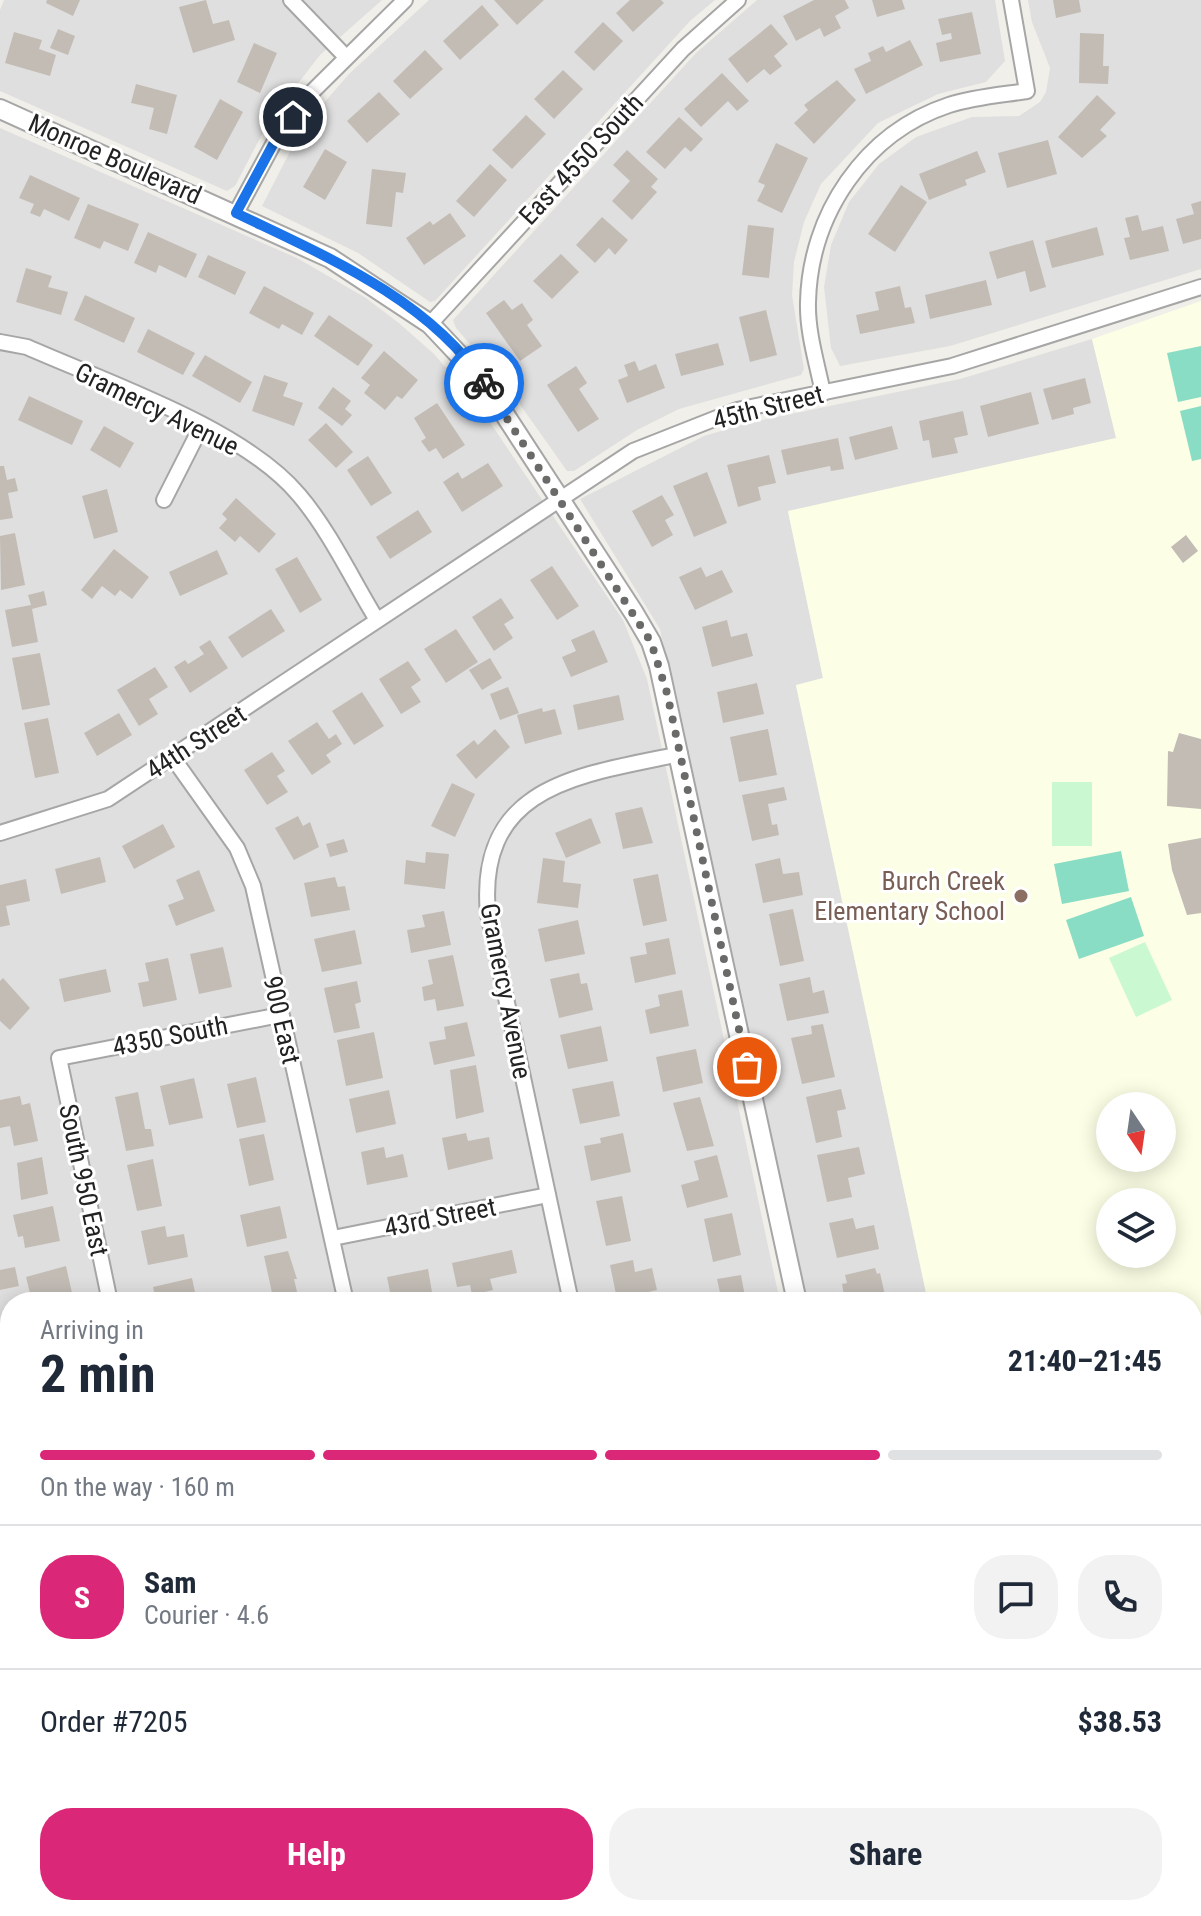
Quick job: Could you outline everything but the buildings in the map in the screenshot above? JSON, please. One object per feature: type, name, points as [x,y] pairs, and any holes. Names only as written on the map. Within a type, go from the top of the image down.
[{"type":"street","points":[[291,0],[345,56]]},
{"type":"street","points":[[236,213],[276,139],[345,56],[405,0]]},
{"type":"street","name":"East 4550 South","points":[[430,324],[683,49],[738,0]]},
{"type":"street","points":[[823,393],[808,304],[818,237],[837,195],[859,164],[888,137],[920,118],[973,98],[1027,91],[1011,0]]},
{"type":"street","name":"Monroe Boulevard","points":[[0,109],[330,258],[430,324],[481,378],[651,642],[667,693],[795,1292]]},
{"type":"street","name":"45th Street","points":[[377,620],[633,451],[685,429],[737,410],[952,366],[1201,287]]},
{"type":"street","name":"Gramercy Avenue","points":[[0,342],[27,347],[202,425],[265,463],[300,496],[377,620]]},
{"type":"street","points":[[164,500],[202,425]]},
{"type":"street","name":"44th Street","points":[[0,833],[108,799],[377,620]]},
{"type":"street","name":"Gramercy Avenue","points":[[569,1292],[488,914],[488,862],[498,836],[530,797],[586,775],[680,754]]},
{"type":"street","name":"900 East","points":[[173,758],[237,848],[253,886],[344,1292]]},
{"type":"street","name":"4350 South","points":[[59,1058],[280,1015]]},
{"type":"street","name":"South 950 East","points":[[59,1058],[108,1292]]},
{"type":"street","name":"43rd Street","points":[[333,1238],[548,1195]]},
{"type":"shaded area","points":[[4,0],[382,0],[320,55],[269,121],[235,186],[227,191],[0,91],[0,10]]},
{"type":"shaded area","points":[[429,0],[715,0],[690,21],[435,301],[430,302],[358,253],[262,206],[297,138],[323,104],[349,74]]},
{"type":"shaded area","points":[[757,0],[995,0],[1005,61],[986,82],[938,94],[878,123],[821,184],[804,222],[794,262],[792,295],[804,369],[801,375],[679,409],[637,430],[574,471],[567,471],[509,389],[456,328],[453,320],[696,53]]},
{"type":"shaded area","points":[[1028,0],[1201,0],[1201,269],[950,346],[840,366],[831,348],[824,287],[831,245],[849,202],[879,164],[916,137],[972,117],[1019,116],[1040,102],[1046,92],[1050,68],[1032,22]]},
{"type":"shaded area","points":[[0,128],[297,258],[366,298],[400,324],[434,354],[479,406],[623,620],[647,679],[778,1292],[0,1292]]},
{"type":"shaded area","name":"Burch Creek Elementary School","points":[[1201,301],[1201,1292],[926,1292],[796,685],[823,678],[788,511],[1116,438],[1092,339]]},
{"type":"shaded area","points":[[1092,339],[1117,438],[788,512],[823,678],[796,686],[926,1292],[804,1292],[660,629],[580,499],[704,436],[752,422],[960,379]]},
{"type":"green space","points":[[1201,346],[1201,397],[1178,402],[1167,353]]},
{"type":"green space","points":[[1201,406],[1201,459],[1192,461],[1180,411]]},
{"type":"green space","points":[[1052,782],[1092,782],[1092,846],[1052,846]]},
{"type":"green space","points":[[1121,851],[1129,891],[1062,904],[1054,864]]},
{"type":"green space","points":[[1131,897],[1144,936],[1079,959],[1066,920]]},
{"type":"green space","points":[[1145,942],[1172,1000],[1136,1017],[1109,958]]},
{"type":"way so far","points":[[484,383],[651,642],[667,693],[747,1067]]},
{"type":"place","name":"Burch Creek Elementary School","points":[[1021,896]]},
{"type":"route","points":[[293,117],[276,139],[236,213],[330,258],[406,307],[430,324],[484,383]]}]
